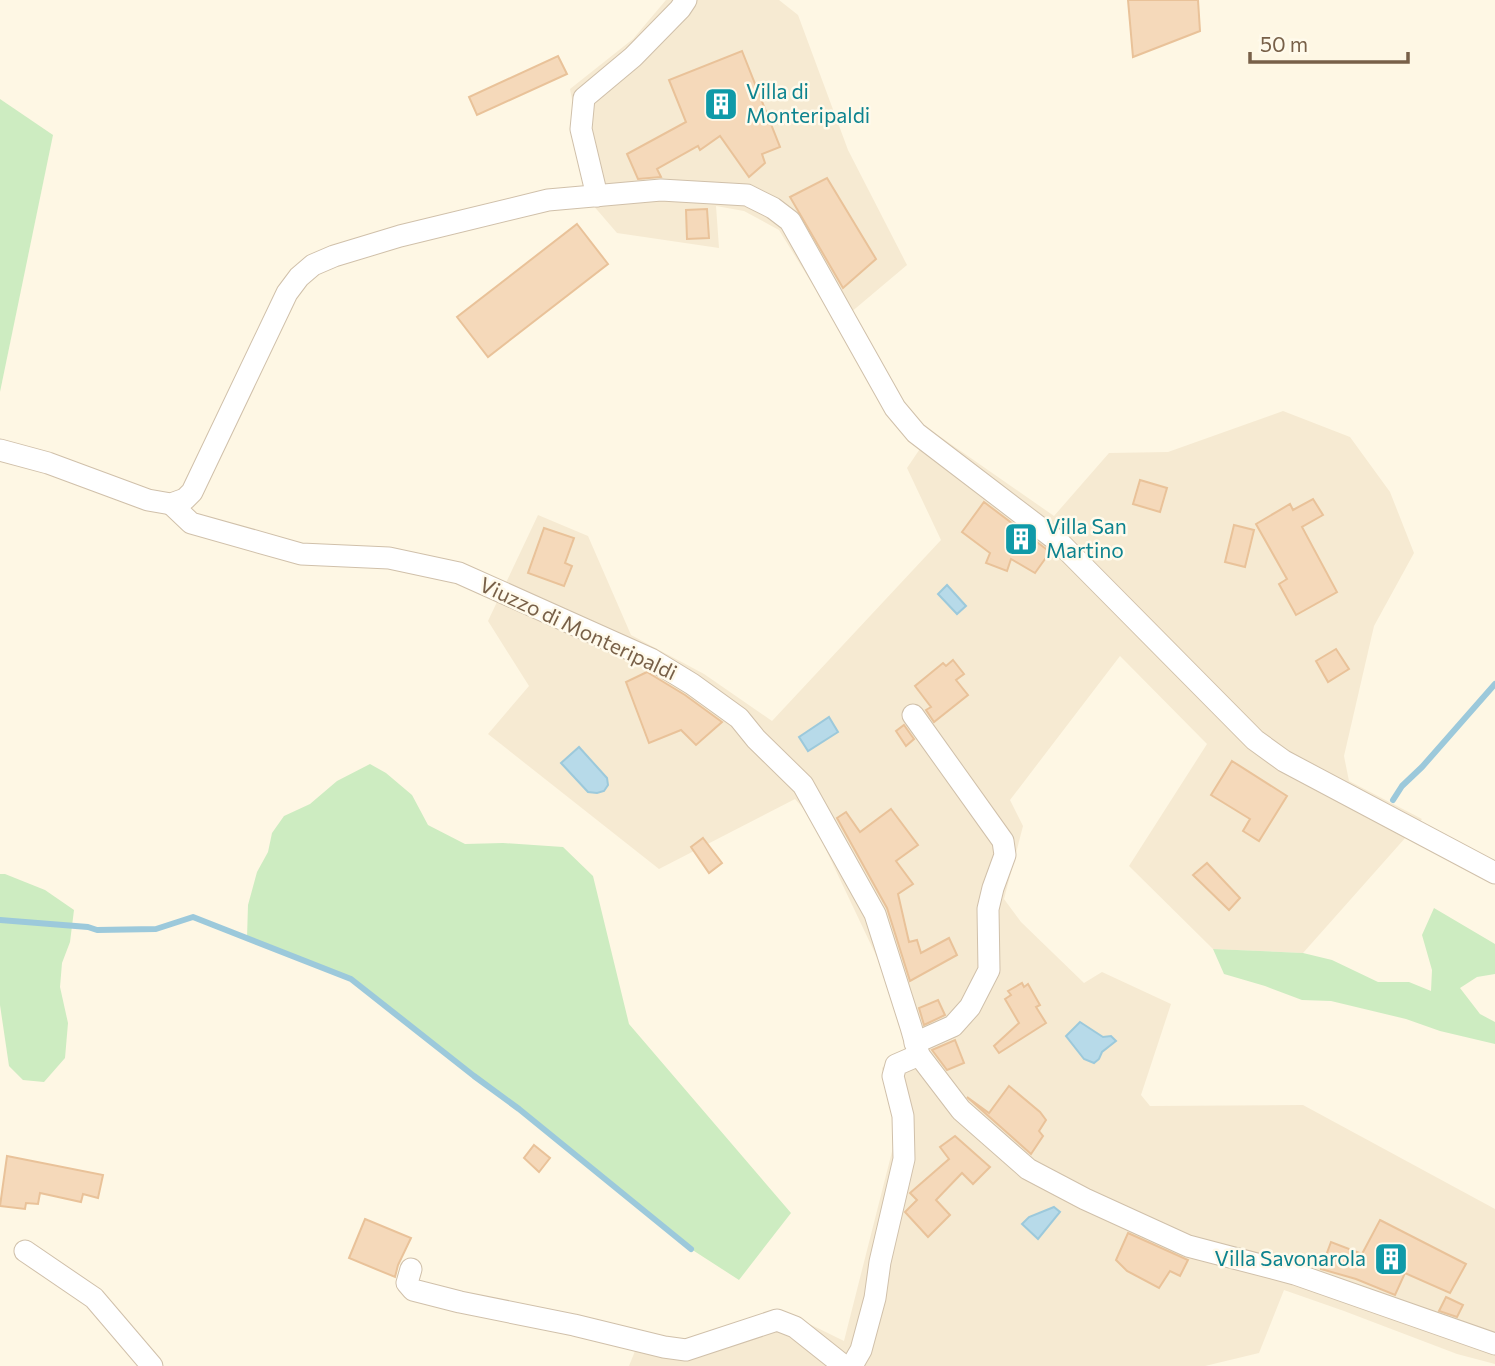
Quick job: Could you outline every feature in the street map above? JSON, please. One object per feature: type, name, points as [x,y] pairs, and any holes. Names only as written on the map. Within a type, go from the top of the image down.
[{"type":"street","points":[[597,196],[580,129],[584,98],[633,57],[686,0]]},
{"type":"street","points":[[0,450],[48,463],[148,500],[171,504],[185,499],[192,492],[287,293],[313,265],[400,236],[548,200],[661,190],[747,195],[773,208],[790,221],[895,408],[916,433],[1060,543],[1255,740],[1284,761],[1495,873]]},
{"type":"street","name":"Viuzzo di Monteripaldi","points":[[171,504],[191,523],[301,554],[389,558],[459,573],[651,659],[692,684],[739,718],[803,785],[875,914],[917,1049],[961,1110],[1028,1169],[1085,1199],[1188,1246],[1295,1274],[1495,1344]]},
{"type":"street","points":[[411,1269],[407,1283],[413,1290],[664,1347],[686,1350],[778,1320],[795,1327],[844,1366],[853,1364],[862,1350],[904,1159],[904,1116],[893,1076],[896,1065],[953,1026],[970,1007],[989,970],[988,909],[1005,855],[1003,841],[913,715]]},
{"type":"street","points":[[25,1251],[94,1298],[152,1366]]},
{"type":"shaded area","points":[[666,0],[779,0],[798,15],[848,150],[907,265],[837,324],[779,230],[744,211],[716,206],[719,248],[617,233],[592,204],[570,89],[633,39]]},
{"type":"shaded area","points":[[1283,411],[1350,437],[1390,492],[1414,553],[1374,626],[1344,756],[1349,781],[1422,819],[1303,953],[1213,949],[1129,866],[1207,744],[1120,656],[1010,800],[1023,826],[1004,899],[1021,922],[1084,983],[1102,972],[1171,1004],[1141,1095],[1150,1106],[1303,1105],[1495,1209],[1495,1364],[1457,1354],[1284,1290],[1259,1353],[1205,1366],[629,1366],[643,1331],[687,1344],[787,1313],[844,1341],[897,1132],[882,1068],[906,1047],[882,968],[810,816],[795,799],[659,869],[488,734],[529,686],[488,621],[538,515],[588,536],[631,635],[704,674],[772,721],[941,540],[907,468],[932,431],[1054,516],[1109,453],[1168,452]]},
{"type":"green space","points":[[0,99],[53,135],[0,392]]},
{"type":"green space","points":[[370,764],[386,773],[412,795],[428,825],[465,844],[503,843],[563,847],[593,876],[629,1024],[791,1213],[739,1280],[691,1249],[519,1109],[351,979],[247,938],[248,905],[257,872],[268,852],[272,833],[284,816],[310,804],[337,781]]},
{"type":"green space","points":[[0,874],[45,890],[74,910],[70,942],[62,963],[60,987],[68,1023],[65,1058],[44,1082],[23,1080],[9,1066],[0,1005]]},
{"type":"green space","points":[[1434,908],[1495,944],[1495,974],[1477,977],[1460,988],[1480,1014],[1495,1022],[1495,1044],[1331,1001],[1302,1000],[1224,974],[1213,949],[1303,953],[1332,960],[1378,982],[1409,982],[1431,991],[1432,970],[1422,935]]},
{"type":"water","points":[[947,585],[966,606],[957,614],[938,594]]},
{"type":"water","points":[[829,717],[838,732],[808,751],[799,737]]},
{"type":"water","points":[[579,747],[607,778],[608,785],[604,791],[588,792],[561,763]]},
{"type":"water","points":[[1080,1022],[1103,1037],[1111,1036],[1116,1041],[1102,1052],[1094,1063],[1084,1059],[1066,1036]]},
{"type":"water","points":[[1054,1207],[1060,1212],[1038,1239],[1022,1224],[1029,1217]]},
{"type":"building","points":[[1128,0],[1198,0],[1200,31],[1133,57]]},
{"type":"building","name":"Villa di Monteripaldi","points":[[742,51],[780,147],[762,154],[765,163],[749,177],[720,136],[700,150],[698,146],[657,169],[661,177],[638,179],[627,154],[686,122],[669,80]]},
{"type":"building","points":[[558,56],[567,74],[477,115],[469,97]]},
{"type":"building","points":[[827,178],[876,259],[843,288],[790,197]]},
{"type":"building","points":[[707,209],[709,238],[687,239],[686,210]]},
{"type":"building","points":[[577,224],[608,264],[488,357],[457,317]]},
{"type":"building","points":[[1140,480],[1167,488],[1160,512],[1133,504]]},
{"type":"building","points":[[1313,499],[1323,515],[1302,527],[1337,592],[1296,615],[1279,584],[1287,579],[1256,524],[1290,504],[1293,510]]},
{"type":"building","name":"Villa San Martino","points":[[984,502],[1050,552],[1035,573],[1011,559],[1007,571],[986,563],[990,553],[962,532]]},
{"type":"building","points":[[1234,525],[1254,530],[1245,567],[1225,562]]},
{"type":"building","points":[[544,528],[574,538],[565,563],[572,566],[564,586],[528,573]]},
{"type":"building","points":[[1336,649],[1349,669],[1328,682],[1316,661]]},
{"type":"building","points":[[953,660],[964,674],[956,680],[968,695],[934,722],[926,710],[931,707],[915,686],[943,663],[946,666]]},
{"type":"building","points":[[647,672],[722,722],[696,745],[681,730],[649,743],[626,682]]},
{"type":"building","points":[[904,725],[914,739],[906,746],[896,731]]},
{"type":"building","points":[[1232,761],[1287,796],[1259,841],[1243,831],[1250,819],[1211,795]]},
{"type":"building","points":[[891,809],[918,845],[896,861],[913,884],[898,894],[909,942],[917,940],[921,953],[949,938],[957,955],[910,981],[887,908],[837,818],[846,812],[860,832]]},
{"type":"building","points":[[703,838],[722,863],[709,873],[691,847]]},
{"type":"building","points":[[1207,863],[1240,898],[1229,910],[1193,875]]},
{"type":"building","points":[[1022,983],[1024,987],[1028,984],[1040,1005],[1036,1007],[1046,1023],[999,1053],[994,1046],[1019,1023],[1005,999],[1011,995],[1008,991]]},
{"type":"building","points":[[938,1000],[945,1015],[924,1025],[919,1008]]},
{"type":"building","points":[[955,1040],[964,1063],[947,1070],[932,1050]]},
{"type":"building","points":[[1009,1086],[1046,1120],[1039,1131],[1043,1136],[1031,1154],[967,1097],[989,1113]]},
{"type":"building","points":[[955,1136],[990,1167],[973,1184],[962,1173],[936,1200],[950,1215],[928,1237],[905,1212],[917,1200],[910,1193],[949,1159],[940,1147]]},
{"type":"building","points":[[534,1145],[550,1158],[539,1172],[524,1158]]},
{"type":"building","points":[[7,1156],[103,1175],[98,1198],[83,1194],[81,1202],[40,1193],[38,1204],[26,1203],[25,1209],[0,1206]]},
{"type":"building","points":[[365,1219],[411,1238],[395,1277],[349,1258]]},
{"type":"building","name":"Villa Savonarola","points":[[1380,1220],[1466,1264],[1450,1293],[1405,1273],[1395,1295],[1356,1279],[1321,1269],[1331,1242],[1362,1254]]},
{"type":"building","points":[[1128,1233],[1188,1260],[1180,1276],[1170,1271],[1159,1288],[1127,1271],[1116,1260]]},
{"type":"building","points":[[1446,1297],[1463,1305],[1457,1317],[1439,1311]]},
{"type":"waterway","points":[[1393,800],[1402,786],[1495,684]]},
{"type":"waterway","points":[[0,920],[97,930],[156,929],[193,917],[351,979],[519,1109],[691,1249]]},
{"type":"place","name":"Villa di Monteripaldi","points":[[721,104]]},
{"type":"place","name":"Villa San Martino","points":[[1021,539]]},
{"type":"place","name":"Villa Savonarola","points":[[1391,1259]]}]
